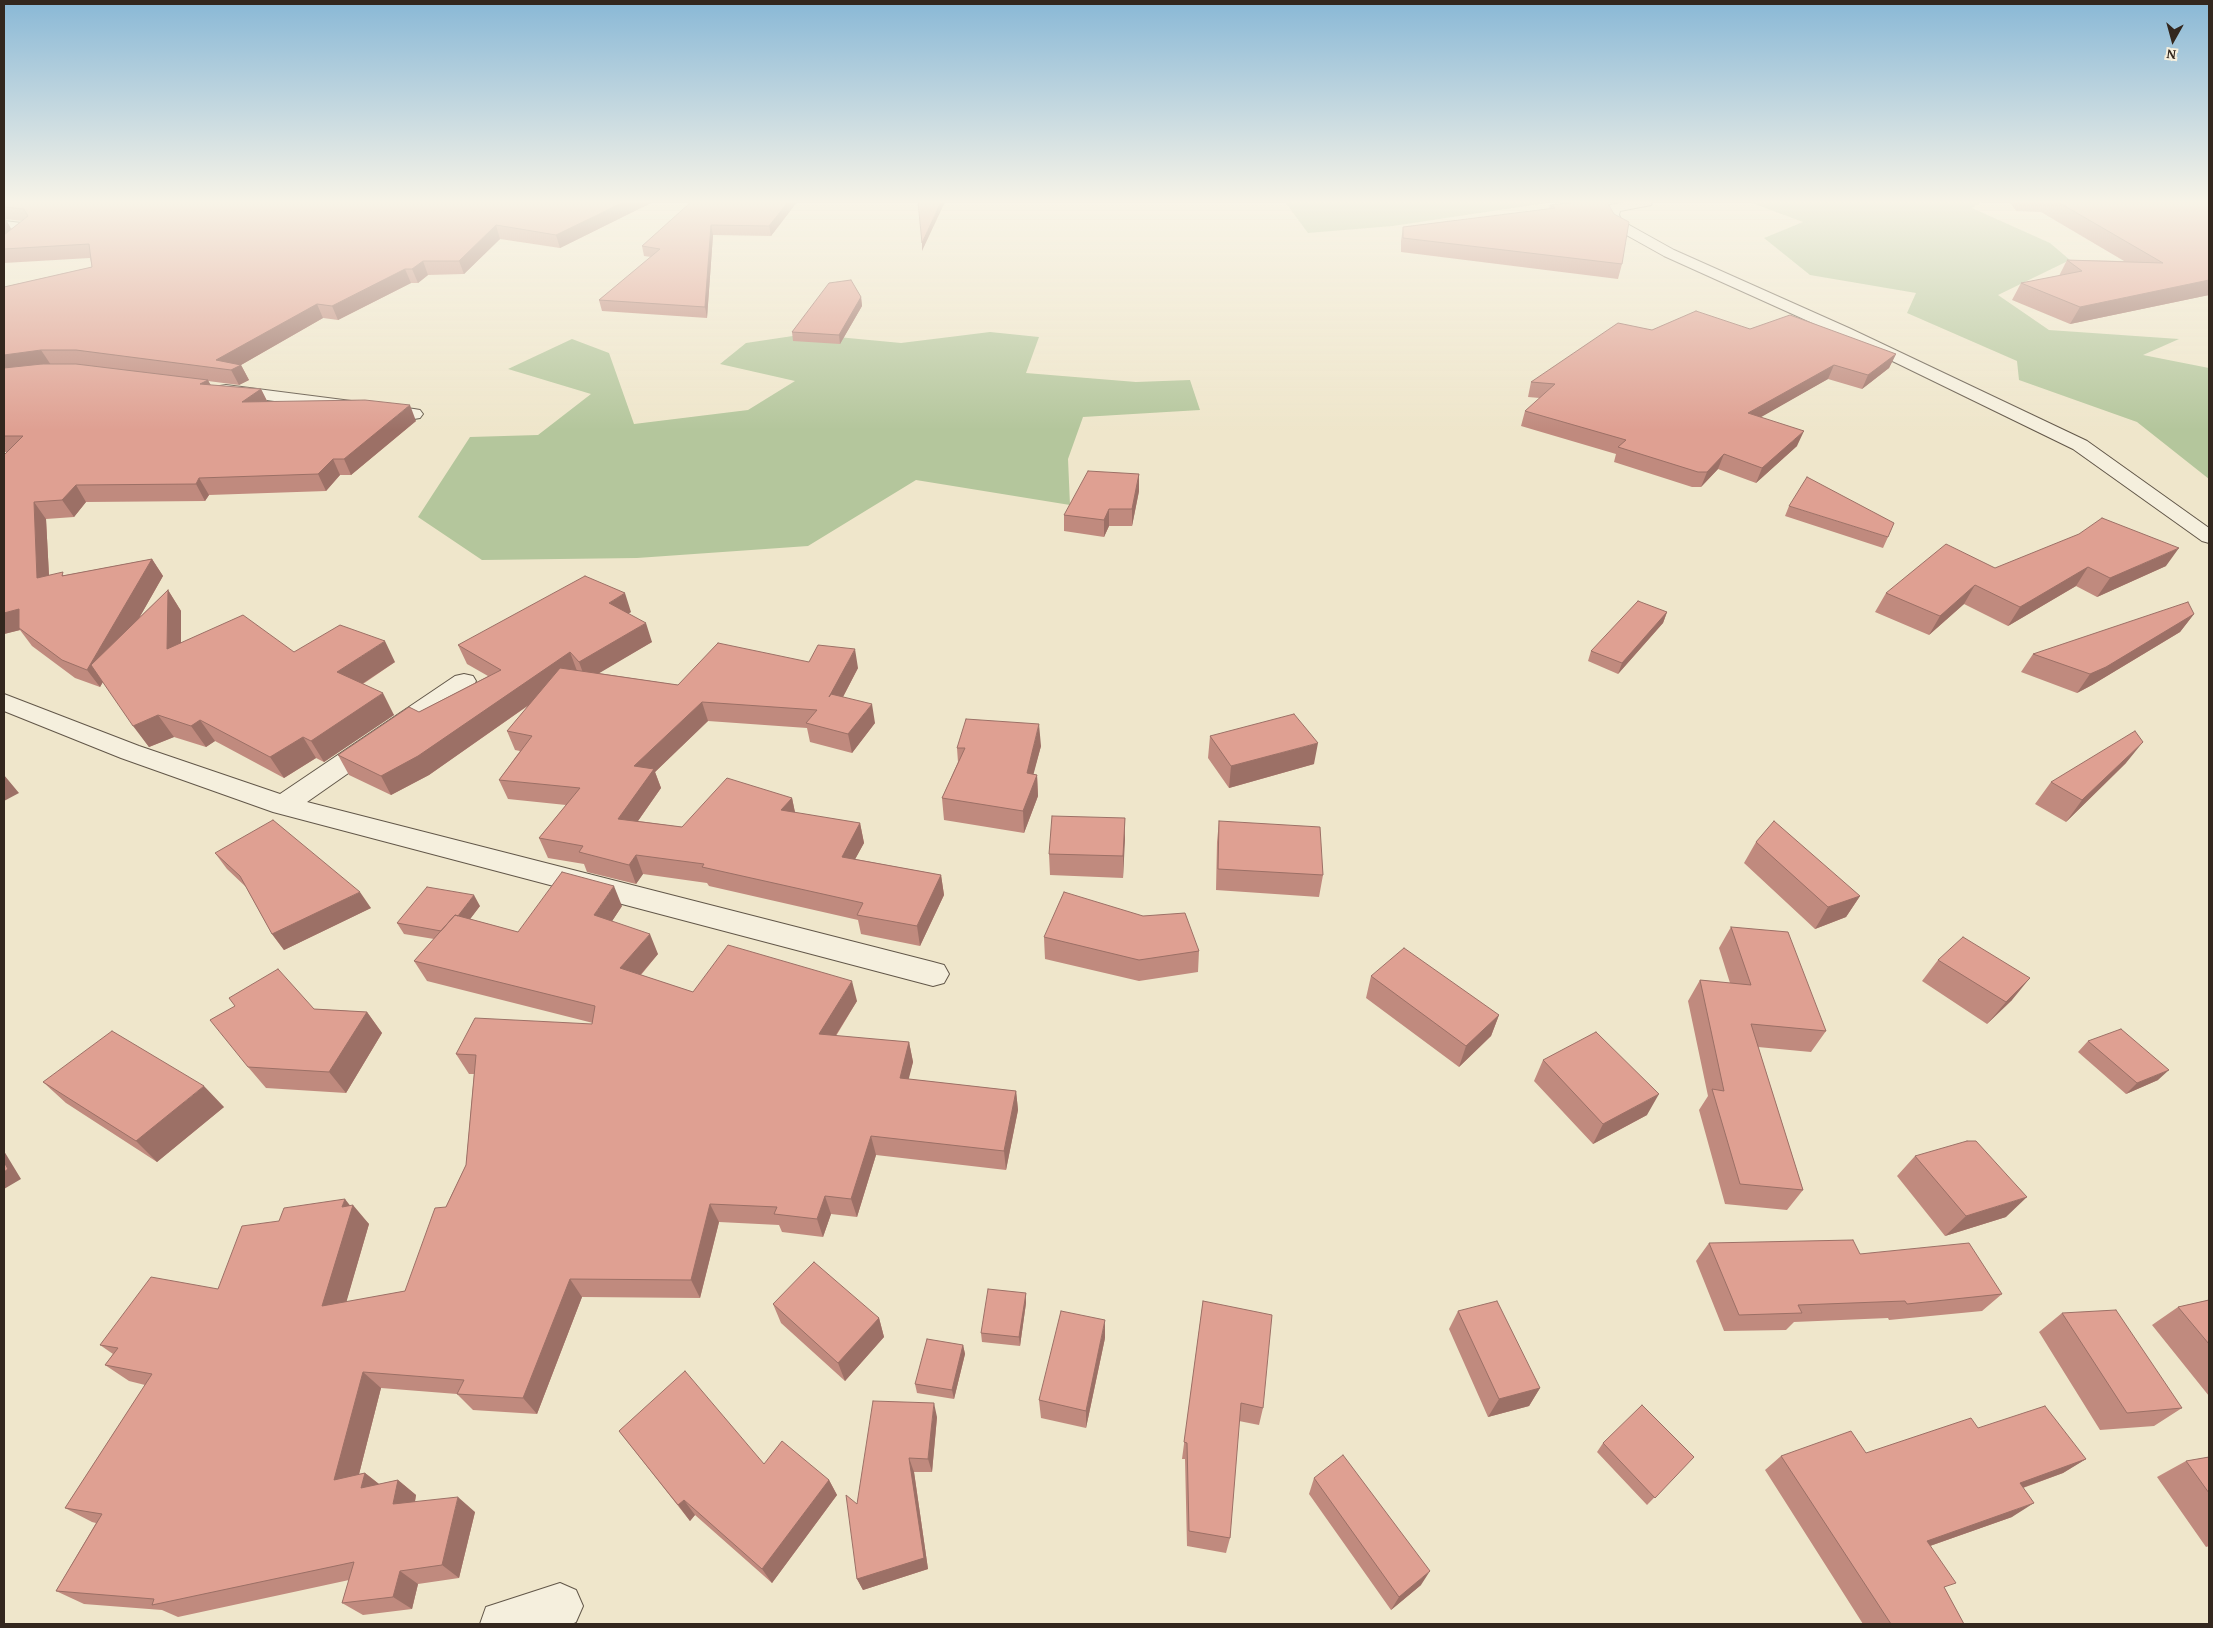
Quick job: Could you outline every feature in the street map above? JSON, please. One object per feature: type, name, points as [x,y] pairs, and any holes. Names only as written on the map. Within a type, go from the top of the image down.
[{"type":"street","points":[[1723,278],[1844,332],[2080,445],[2209,537]]},
{"type":"street","points":[[211,388],[414,414]]},
{"type":"street","points":[[282,805],[464,681]]},
{"type":"street","points":[[4,702],[130,752],[282,805],[933,974]]},
{"type":"street","points":[[503,1624],[560,1606]]},
{"type":"green space","points":[[1828,278],[2033,278],[1998,295],[2049,330],[2179,339],[2143,355],[2209,368],[2209,479],[2137,422],[2019,380],[2017,361],[1907,313],[1916,293]]},
{"type":"green space","points":[[990,332],[1039,337],[1026,373],[1136,382],[1190,380],[1200,410],[1083,417],[1068,459],[1070,505],[916,480],[808,546],[637,558],[482,560],[418,517],[470,437],[538,435],[591,394],[508,369],[572,339],[609,353],[634,424],[748,410],[795,381],[720,364],[746,343],[806,334],[901,343]]},
{"type":"building","points":[[44,278],[387,278],[332,306],[317,304],[216,360],[241,365],[231,370],[76,350],[41,350],[4,355],[4,287]]},
{"type":"building","points":[[625,278],[707,278],[705,307],[599,300]]},
{"type":"building","points":[[2047,278],[2209,278],[2209,280],[2080,307],[2021,283]]},
{"type":"building","points":[[851,280],[861,297],[839,335],[792,332],[829,283]]},
{"type":"building","points":[[1696,311],[1750,329],[1790,315],[1896,354],[1868,375],[1834,365],[1748,413],[1804,431],[1762,468],[1724,454],[1707,472],[1698,472],[1618,447],[1626,440],[1525,411],[1555,384],[1531,382],[1618,323],[1652,330]]},
{"type":"building","points":[[42,364],[76,364],[208,380],[200,384],[261,389],[242,402],[365,400],[410,405],[344,459],[333,459],[318,474],[199,478],[196,484],[76,485],[62,500],[34,502],[37,578],[63,572],[62,576],[152,559],[87,670],[62,660],[19,628],[19,609],[4,613],[4,455],[23,436],[4,436],[4,368]]},
{"type":"building","points":[[1088,471],[1139,474],[1132,509],[1109,509],[1104,520],[1064,515]]},
{"type":"building","points":[[1807,477],[1894,523],[1888,537],[1789,506]]},
{"type":"building","points":[[2102,518],[2179,548],[2110,578],[2088,567],[2020,607],[1975,585],[1940,616],[1886,593],[1946,544],[1995,568],[2079,534]]},
{"type":"building","points":[[585,576],[625,593],[609,603],[646,623],[579,662],[570,652],[418,756],[381,776],[338,755],[409,707],[419,712],[501,670],[458,645]]},
{"type":"building","points":[[168,590],[167,649],[243,615],[294,652],[340,625],[385,641],[337,672],[383,693],[311,741],[303,737],[270,757],[200,720],[191,726],[158,715],[133,726],[91,665]]},
{"type":"building","points":[[1638,601],[1667,612],[1622,663],[1591,651]]},
{"type":"building","points":[[2188,602],[2194,614],[2106,667],[2090,674],[2033,654]]},
{"type":"building","points":[[718,643],[809,662],[818,645],[855,649],[829,697],[831,694],[872,704],[848,734],[806,723],[817,710],[702,702],[634,766],[654,769],[618,819],[682,827],[727,778],[792,798],[781,810],[860,823],[842,857],[941,875],[917,926],[857,915],[863,903],[702,867],[704,864],[636,855],[629,865],[579,852],[583,846],[539,838],[580,788],[499,780],[532,736],[507,731],[560,668],[678,685]]},
{"type":"building","points":[[1294,714],[1318,743],[1231,766],[1210,736]]},
{"type":"building","points":[[966,719],[1039,724],[1027,773],[1037,775],[1023,811],[942,798],[965,748],[957,748]]},
{"type":"building","points":[[2135,731],[2143,742],[2082,800],[2051,782]]},
{"type":"building","points":[[1052,816],[1125,818],[1123,856],[1049,854]]},
{"type":"building","points":[[273,820],[360,892],[272,934],[240,876],[215,853]]},
{"type":"building","points":[[1219,821],[1320,827],[1323,875],[1218,869]]},
{"type":"building","points":[[1774,821],[1860,896],[1828,907],[1756,842]]},
{"type":"building","points":[[562,872],[614,886],[594,915],[650,934],[620,968],[693,992],[728,945],[852,981],[819,1034],[909,1042],[900,1078],[1016,1091],[1004,1151],[871,1136],[851,1199],[825,1196],[817,1219],[774,1214],[777,1207],[710,1204],[691,1280],[570,1279],[523,1398],[457,1394],[464,1380],[363,1372],[334,1480],[365,1473],[361,1488],[398,1480],[393,1504],[458,1497],[442,1565],[400,1571],[393,1597],[342,1603],[354,1562],[152,1605],[154,1599],[56,1591],[102,1514],[65,1508],[152,1374],[105,1365],[118,1348],[100,1345],[151,1277],[218,1289],[242,1226],[279,1221],[284,1208],[345,1199],[342,1207],[353,1205],[322,1306],[405,1291],[435,1208],[446,1207],[466,1165],[476,1055],[456,1054],[475,1018],[592,1024],[595,1006],[414,961],[455,915],[518,932]]},
{"type":"building","points":[[427,887],[474,895],[458,916],[455,915],[441,931],[397,923]]},
{"type":"building","points":[[1064,892],[1143,916],[1185,913],[1199,951],[1139,960],[1044,937]]},
{"type":"building","points":[[1731,927],[1788,932],[1826,1031],[1751,1024],[1803,1190],[1740,1184],[1712,1089],[1724,1091],[1700,980],[1751,985]]},
{"type":"building","points":[[1963,937],[2030,978],[2006,1002],[1938,960]]},
{"type":"building","points":[[1404,948],[1499,1015],[1466,1046],[1371,976]]},
{"type":"building","points":[[278,969],[314,1009],[367,1012],[329,1072],[248,1067],[210,1020],[235,1006],[229,998]]},
{"type":"building","points":[[2121,1029],[2169,1070],[2137,1083],[2088,1041]]},
{"type":"building","points":[[112,1031],[204,1086],[136,1141],[43,1082]]},
{"type":"building","points":[[1596,1032],[1659,1094],[1603,1124],[1543,1060]]},
{"type":"building","points":[[1967,1141],[1976,1141],[2027,1197],[1966,1216],[1915,1156]]},
{"type":"building","points":[[4,1162],[8,1169],[4,1172]]},
{"type":"building","points":[[1853,1240],[1860,1254],[1969,1243],[2002,1294],[1907,1304],[1905,1301],[1798,1305],[1802,1313],[1739,1315],[1709,1243]]},
{"type":"building","points":[[814,1262],[879,1318],[838,1363],[773,1304]]},
{"type":"building","points":[[988,1289],[1026,1293],[1019,1337],[981,1333]]},
{"type":"building","points":[[2209,1300],[2209,1344],[2178,1307]]},
{"type":"building","points":[[1203,1301],[1272,1315],[1263,1408],[1241,1403],[1230,1538],[1189,1531],[1187,1443],[1184,1442]]},
{"type":"building","points":[[1497,1301],[1540,1388],[1499,1399],[1458,1311]]},
{"type":"building","points":[[2116,1310],[2182,1408],[2127,1413],[2062,1313]]},
{"type":"building","points":[[1061,1311],[1105,1320],[1086,1411],[1039,1400]]},
{"type":"building","points":[[927,1339],[963,1345],[952,1390],[915,1384]]},
{"type":"building","points":[[685,1371],[764,1464],[782,1441],[829,1480],[762,1569],[684,1500],[678,1505],[619,1431]]},
{"type":"building","points":[[873,1401],[934,1403],[928,1459],[909,1458],[924,1558],[857,1579],[846,1495],[857,1504]]},
{"type":"building","points":[[1642,1405],[1694,1457],[1655,1498],[1603,1443]]},
{"type":"building","points":[[2045,1406],[2086,1459],[2020,1483],[2034,1503],[1927,1541],[1956,1583],[1944,1587],[1964,1624],[1891,1624],[1781,1456],[1851,1431],[1866,1453],[1971,1418],[1978,1428]]},
{"type":"building","points":[[1343,1455],[1430,1571],[1399,1597],[1314,1478]]},
{"type":"building","points":[[2209,1457],[2209,1493],[2186,1461]]}]
